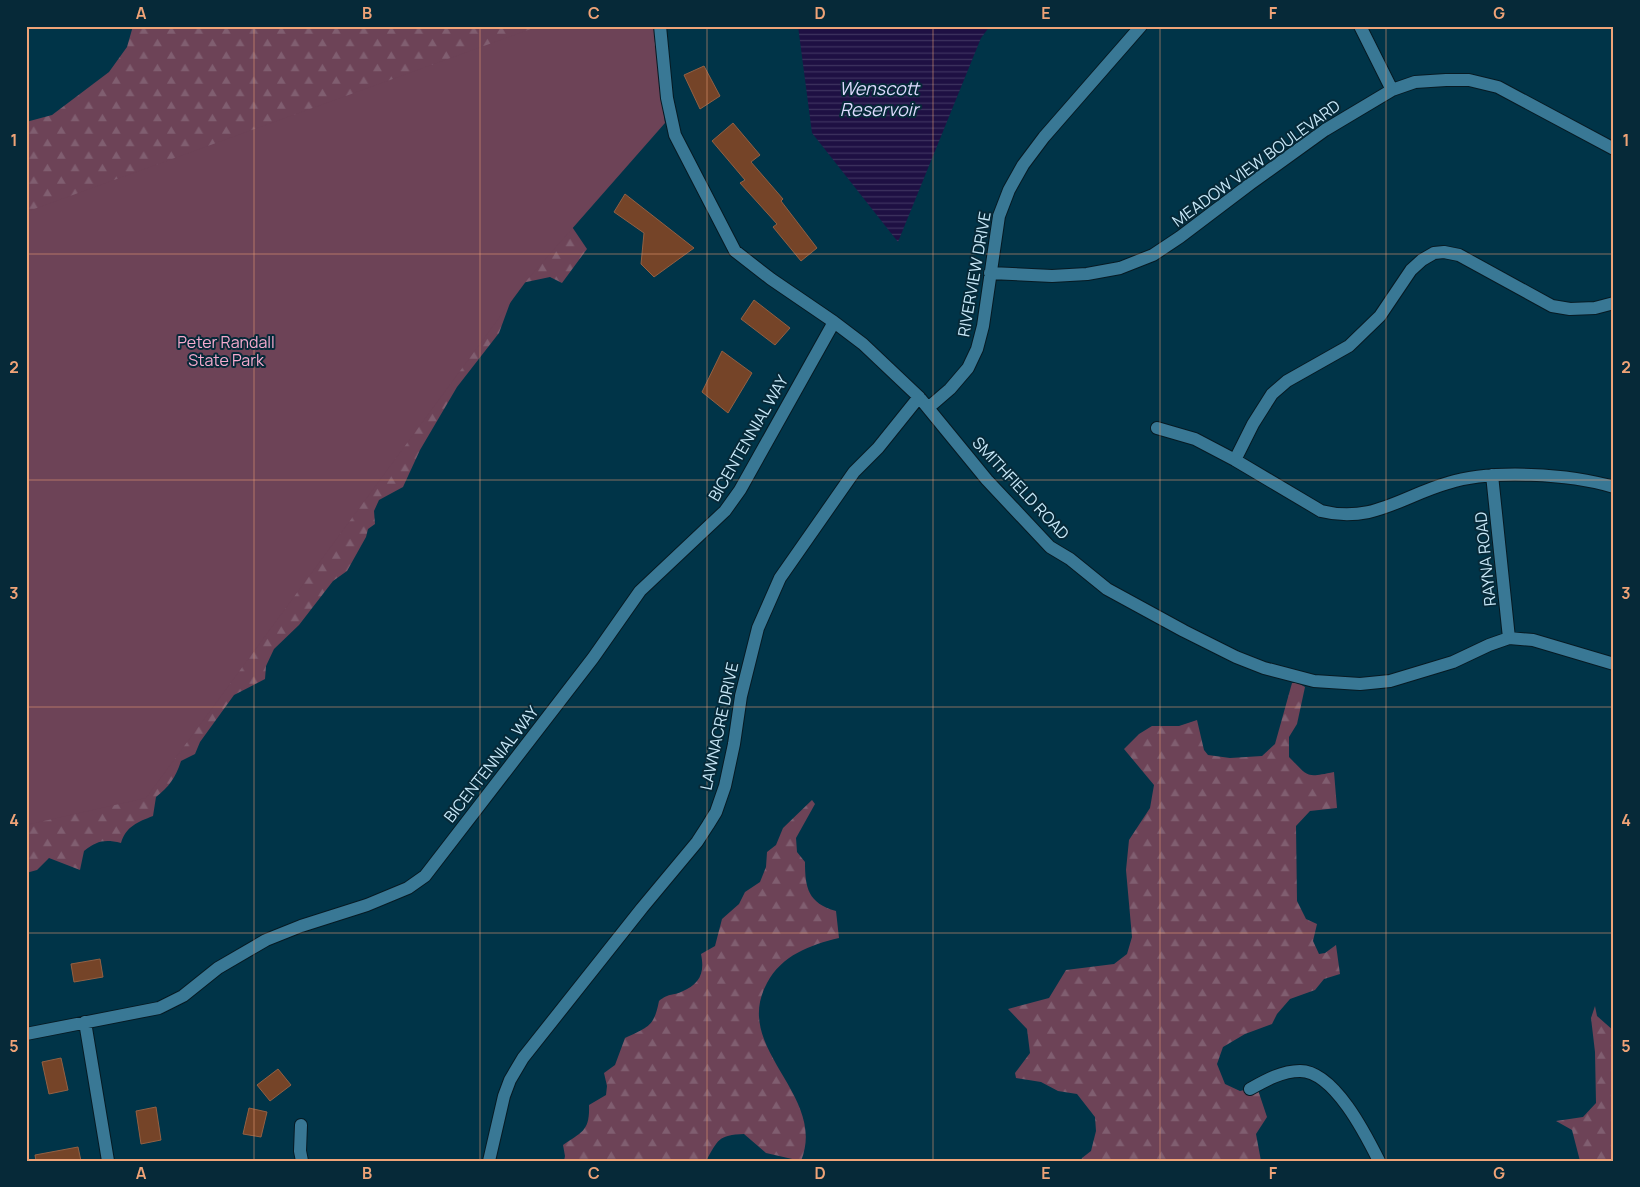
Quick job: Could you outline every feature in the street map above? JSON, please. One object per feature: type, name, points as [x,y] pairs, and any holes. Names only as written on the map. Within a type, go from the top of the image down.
[{"type":"street","name":"SMITHFIELD ROAD","points":[[660,26],[667,98],[675,135],[735,251],[863,344],[919,397],[987,480],[1050,547],[1070,559],[1107,589],[1236,657],[1264,668],[1314,682],[1360,684],[1390,680],[1453,662],[1489,644],[1509,638],[1533,640],[1614,664]]},
{"type":"street","name":"RIVERVIEW DRIVE","points":[[928,408],[968,368],[977,349],[983,326],[999,216],[1009,190],[1023,165],[1050,130],[1142,26]]},
{"type":"street","points":[[1360,26],[1392,90]]},
{"type":"street","name":"MEADOW VIEW BOULEVARD","points":[[990,273],[1052,276],[1087,274],[1120,268],[1154,255],[1325,130],[1392,90],[1415,82],[1469,80],[1498,87],[1614,149]]},
{"type":"street","points":[[1235,460],[1253,424],[1272,394],[1287,381],[1349,346],[1380,316],[1411,270],[1422,260],[1434,253],[1444,252],[1460,255],[1552,306],[1570,309],[1614,303]]},
{"type":"street","name":"BICENTENNIAL WAY","points":[[26,1034],[159,1008],[183,996],[218,968],[266,940],[301,926],[367,905],[408,888],[425,876],[593,658],[640,591],[725,512],[740,490],[834,322]]},
{"type":"street","name":"LAWNACRE DRIVE","points":[[490,1161],[504,1096],[510,1080],[523,1058],[697,842],[716,812],[725,786],[734,744],[741,696],[758,628],[780,578],[854,472],[878,448],[919,397]]},
{"type":"street","points":[[1156,428],[1195,439],[1322,511],[1336,515],[1372,512],[1448,483],[1492,475],[1549,476],[1614,487]]},
{"type":"street","name":"RAYNA ROAD","points":[[1492,475],[1509,638]]},
{"type":"street","points":[[85,1022],[108,1161]]},
{"type":"street","points":[[1250,1089],[1274,1076],[1301,1070],[1318,1077],[1334,1090],[1362,1129],[1378,1161]]},
{"type":"street","points":[[301,1125],[300,1151],[302,1161]]},
{"type":"green space","name":"Peter Randall State Park","points":[[133,26],[660,26],[669,102],[636,110],[562,212],[587,249],[562,283],[550,277],[517,284],[499,333],[457,387],[420,450],[403,487],[379,500],[374,511],[375,524],[368,529],[366,537],[347,571],[333,581],[299,625],[274,649],[266,666],[265,679],[234,695],[200,742],[195,754],[181,761],[172,781],[156,797],[153,816],[129,829],[121,843],[101,842],[84,851],[80,870],[49,858],[37,870],[26,873],[26,122],[52,115],[109,72],[127,47]]},
{"type":"green space","name":"Peter Randall State Park","points":[[539,26],[652,26],[665,123],[527,280],[146,798],[26,825],[26,212]]},
{"type":"green space","points":[[1292,683],[1298,683],[1305,687],[1297,724],[1289,737],[1289,757],[1300,769],[1308,774],[1318,775],[1334,772],[1337,808],[1310,811],[1296,826],[1297,901],[1306,919],[1317,924],[1313,941],[1319,954],[1325,953],[1336,945],[1340,974],[1324,979],[1315,990],[1290,999],[1277,1014],[1272,1024],[1245,1034],[1223,1047],[1217,1064],[1225,1084],[1240,1091],[1257,1087],[1267,1117],[1256,1134],[1261,1161],[1081,1161],[1091,1151],[1096,1131],[1095,1117],[1077,1094],[1058,1091],[1041,1082],[1016,1078],[1015,1073],[1030,1053],[1027,1029],[1008,1009],[1049,998],[1066,970],[1114,964],[1127,954],[1132,937],[1126,870],[1129,840],[1150,808],[1154,785],[1124,749],[1139,734],[1152,726],[1179,726],[1197,720],[1204,750],[1208,755],[1230,758],[1262,756],[1275,744]]},
{"type":"green space","points":[[812,800],[815,804],[796,838],[797,852],[805,862],[807,887],[810,893],[819,904],[836,911],[839,938],[807,948],[789,958],[773,973],[767,983],[759,1007],[761,1029],[769,1051],[793,1093],[802,1114],[806,1137],[801,1161],[766,1153],[744,1134],[724,1137],[716,1143],[706,1161],[564,1161],[563,1145],[584,1130],[588,1120],[589,1105],[606,1095],[607,1086],[604,1073],[615,1065],[625,1038],[649,1025],[655,1016],[659,1001],[662,998],[687,989],[697,981],[702,967],[701,954],[715,946],[722,919],[739,904],[745,892],[760,882],[766,867],[767,852],[776,845],[783,828]]},
{"type":"green space","points":[[1595,1006],[1597,1016],[1614,1031],[1614,1161],[1580,1161],[1572,1130],[1556,1121],[1583,1117],[1596,1103],[1595,1052],[1591,1018]]},
{"type":"water","name":"Wenscott Reservoir","points":[[798,26],[990,26],[981,38],[898,242],[812,133]]},
{"type":"building","points":[[704,66],[720,96],[700,109],[684,75]]},
{"type":"building","points":[[733,123],[760,155],[751,162],[783,199],[781,201],[817,248],[801,261],[773,227],[777,224],[740,183],[745,180],[712,141]]},
{"type":"building","points":[[625,194],[694,248],[654,277],[641,264],[644,233],[614,212]]},
{"type":"building","points":[[754,300],[790,328],[775,345],[741,319]]},
{"type":"building","points":[[722,351],[752,373],[728,413],[702,392]]},
{"type":"building","points":[[100,959],[103,977],[74,982],[71,964]]},
{"type":"building","points":[[61,1058],[68,1090],[49,1094],[42,1062]]},
{"type":"building","points":[[278,1069],[291,1085],[270,1101],[257,1085]]},
{"type":"building","points":[[156,1107],[161,1140],[141,1144],[136,1111]]},
{"type":"building","points":[[249,1108],[267,1112],[261,1137],[243,1134]]},
{"type":"building","points":[[78,1147],[81,1161],[36,1161],[35,1155]]}]
